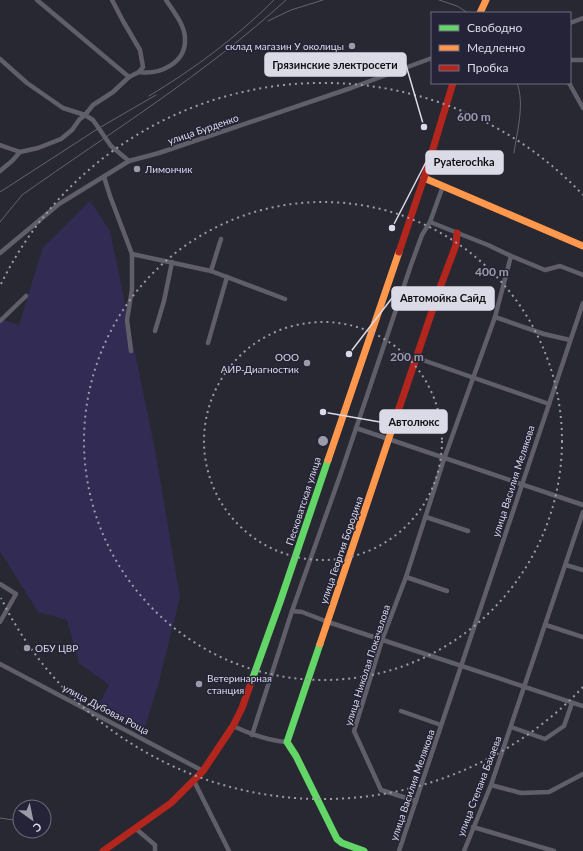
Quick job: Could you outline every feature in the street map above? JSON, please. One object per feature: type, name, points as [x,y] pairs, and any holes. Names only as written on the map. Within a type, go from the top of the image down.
[{"type":"main road","points":[[480,12],[486,0]]},
{"type":"main road","name":"Песковатская улица","points":[[103,851],[172,803],[204,771],[233,726],[242,708],[254,679],[424,178],[453,84]]},
{"type":"main road","points":[[424,178],[583,246]]},
{"type":"main road","name":"улица Георгия Бородина","points":[[287,742],[456,244],[457,233]]},
{"type":"main road","points":[[287,742],[296,756],[337,838],[342,843],[364,851]]},
{"type":"street","points":[[37,0],[129,77]]},
{"type":"street","points":[[0,145],[20,152],[38,148],[61,139],[72,130],[78,120],[85,115],[93,105],[113,92],[129,77],[139,72],[143,67],[140,50],[112,0]]},
{"type":"street","points":[[139,72],[149,73],[159,71],[172,65],[180,58],[184,50],[185,38],[182,27],[166,0]]},
{"type":"street","points":[[571,23],[583,18]]},
{"type":"street","name":"улица Бурденко","points":[[0,253],[59,204],[104,178],[129,161],[159,153],[344,91],[431,58]]},
{"type":"street","points":[[0,59],[27,83],[64,108],[85,115],[93,120],[111,146],[129,161]]},
{"type":"street","points":[[571,60],[583,60]]},
{"type":"street","points":[[570,84],[583,108]]},
{"type":"street","points":[[0,171],[20,152]]},
{"type":"street","points":[[104,178],[132,254],[132,289],[127,320],[131,351]]},
{"type":"street","points":[[252,734],[292,610],[411,265],[422,235],[430,222],[443,186]]},
{"type":"street","points":[[430,222],[545,270],[560,266],[583,275]]},
{"type":"street","points":[[211,271],[221,239]]},
{"type":"street","points":[[132,254],[211,271],[285,298]]},
{"type":"street","name":"улица Николая Покачалова","points":[[416,801],[381,790],[354,731],[382,640],[406,577],[444,459],[495,317],[511,256]]},
{"type":"street","points":[[155,331],[164,301],[172,262]]},
{"type":"street","points":[[208,343],[227,277]]},
{"type":"street","points":[[0,321],[26,296]]},
{"type":"street","name":"улица Василия Мелякова","points":[[399,851],[583,303]]},
{"type":"street","points":[[495,317],[544,334],[570,340]]},
{"type":"street","points":[[417,358],[548,404]]},
{"type":"street","points":[[356,428],[583,505]]},
{"type":"street","name":"улица Степана Бахаева","points":[[464,851],[491,785],[583,512]]},
{"type":"street","points":[[426,517],[468,531]]},
{"type":"street","points":[[566,565],[583,570]]},
{"type":"street","points":[[406,577],[447,591]]},
{"type":"street","points":[[0,584],[16,594],[0,622]]},
{"type":"street","points":[[292,610],[302,612],[328,622],[583,706]]},
{"type":"street","points":[[546,625],[583,637]]},
{"type":"street","name":"улица Дубовая Роща","points":[[0,664],[204,771]]},
{"type":"street","name":"улица Степана Бахаева","points":[[511,727],[545,739],[564,726],[572,702]]},
{"type":"street","name":"улица Василия Мелякова","points":[[401,711],[441,725]]},
{"type":"street","points":[[233,726],[276,742],[287,742]]},
{"type":"street","points":[[491,785],[522,793],[548,792],[583,774]]},
{"type":"street","points":[[194,781],[229,851]]},
{"type":"street","points":[[473,827],[554,851]]},
{"type":"street","points":[[135,828],[155,845],[155,851]]},
{"type":"shaded area","points":[[90,201],[110,231],[155,450],[180,597],[158,685],[145,727],[98,706],[109,685],[79,663],[67,620],[38,612],[0,551],[0,319],[19,325],[43,247]]},
{"type":"railway","points":[[149,96],[182,75],[230,40],[274,0]]},
{"type":"railway","points":[[0,222],[22,195],[190,78],[223,53],[286,0]]},
{"type":"railway","points":[[268,21],[291,10],[323,0]]},
{"type":"railway","points":[[439,0],[457,6],[466,12]]},
{"type":"railway","points":[[514,153],[520,109],[517,84]]},
{"type":"railway","points":[[0,192],[99,128],[156,95]]},
{"type":"railway","points":[[0,818],[12,820]]},
{"type":"traffic: fast","points":[[252,680],[328,460]]},
{"type":"traffic: fast","points":[[320,644],[287,742],[296,756],[337,839],[342,843],[364,851]]},
{"type":"traffic: slow","points":[[480,12],[486,0]]},
{"type":"traffic: slow","points":[[424,178],[583,246]]},
{"type":"traffic: slow","points":[[328,460],[399,252]]},
{"type":"traffic: slow","points":[[320,644],[394,423]]},
{"type":"traffic: jam","points":[[399,252],[424,178],[453,84]]},
{"type":"traffic: jam","points":[[394,423],[456,245],[457,233]]},
{"type":"traffic: jam","points":[[103,851],[171,803],[203,771],[233,726],[242,708],[252,680]]},
{"type":"place","name":"склад магазин У околицы","points":[[352,46]]},
{"type":"place","name":"Грязинские электросети","points":[[424,127]]},
{"type":"place","name":"Лимончик","points":[[137,169]]},
{"type":"place","name":"Pyaterochka","points":[[392,228]]},
{"type":"place","name":"Автомойка Сайд","points":[[349,354]]},
{"type":"place","name":"ООО АИР-Диагностик","points":[[307,363]]},
{"type":"place","name":"Автолюкс","points":[[323,412]]},
{"type":"place","name":"ОБУ ЦВР","points":[[27,648]]},
{"type":"place","name":"Ветеринарная станция","points":[[199,684]]}]
